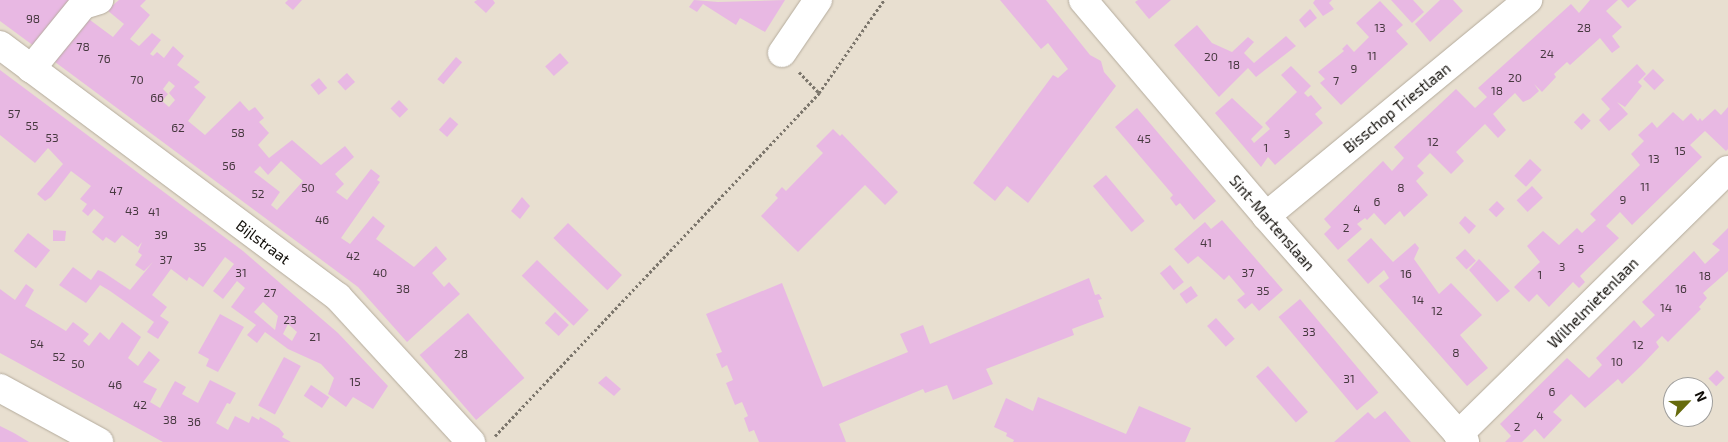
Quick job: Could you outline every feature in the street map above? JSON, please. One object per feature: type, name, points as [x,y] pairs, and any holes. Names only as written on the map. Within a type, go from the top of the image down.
[{"type":"street","points":[[31,69],[83,5],[99,0]]},
{"type":"street","points":[[782,53],[818,0]]},
{"type":"street","name":"Sint-Martenslaan","points":[[1083,0],[1266,216],[1462,439]]},
{"type":"street","name":"Bisschop Triestlaan","points":[[1266,216],[1528,0]]},
{"type":"street","name":"Bijlstraat","points":[[0,45],[338,298],[471,442]]},
{"type":"street","name":"Wilhelmietenlaan","points":[[1462,439],[1728,170]]},
{"type":"street","points":[[0,388],[99,442]]},
{"type":"path","points":[[489,442],[819,93],[883,0]]},
{"type":"building","points":[[0,0],[76,0],[38,49],[0,21]]},
{"type":"building","points":[[119,0],[146,0],[140,6],[150,15],[130,39],[139,46],[152,33],[161,40],[150,54],[153,56],[157,52],[164,58],[173,46],[184,56],[177,65],[200,82],[194,87],[206,97],[188,121],[205,135],[240,101],[249,111],[255,107],[264,118],[259,122],[269,133],[258,145],[269,158],[292,140],[321,165],[345,146],[354,157],[335,174],[344,184],[336,192],[347,200],[371,169],[380,176],[377,180],[380,182],[341,238],[350,244],[373,216],[385,226],[376,239],[414,267],[436,246],[447,259],[432,273],[444,287],[449,282],[460,294],[407,342],[358,287],[51,59],[86,17],[113,37],[124,24],[107,10]],"holes":[[[169,81],[175,86],[169,93],[175,100],[169,107],[162,101],[168,94],[163,89]],[[281,161],[303,181],[277,210],[271,205],[280,192],[254,172],[260,166],[268,175]]]},
{"type":"building","points":[[288,0],[302,0],[293,10],[285,3]]},
{"type":"building","points":[[477,0],[493,0],[495,3],[486,13],[474,2]]},
{"type":"building","points":[[694,0],[718,2],[785,0],[765,32],[740,18],[736,25],[703,4],[697,12],[689,7]]},
{"type":"building","points":[[1000,0],[1046,0],[1090,55],[1101,61],[1104,72],[1116,86],[1028,203],[1007,186],[995,201],[973,183],[1053,75],[1058,78],[1068,69],[1048,43],[1041,49]]},
{"type":"building","points":[[1138,0],[1171,0],[1149,19],[1135,2]]},
{"type":"building","points":[[1315,0],[1332,0],[1329,3],[1334,9],[1323,16],[1313,3]]},
{"type":"building","points":[[1391,0],[1413,0],[1424,12],[1412,23]]},
{"type":"building","points":[[1440,0],[1453,0],[1463,11],[1430,42],[1415,24]]},
{"type":"building","points":[[1590,0],[1618,0],[1606,11],[1622,27],[1612,36],[1620,47],[1612,53],[1600,38],[1570,65],[1567,62],[1554,74],[1556,77],[1542,92],[1534,84],[1539,91],[1523,102],[1515,93],[1493,114],[1506,130],[1498,138],[1485,124],[1456,152],[1464,161],[1451,174],[1430,153],[1417,166],[1424,173],[1416,181],[1428,195],[1404,217],[1400,211],[1385,225],[1374,213],[1367,220],[1365,218],[1357,224],[1362,229],[1338,250],[1324,234],[1331,227],[1324,219],[1383,161],[1392,171],[1404,158],[1394,147],[1456,89],[1475,108],[1487,97],[1478,88],[1571,4],[1579,13]]},
{"type":"building","points":[[1621,0],[1637,0],[1628,8]]},
{"type":"building","points":[[1380,1],[1403,25],[1396,31],[1408,44],[1341,105],[1320,83],[1325,79],[1318,72],[1344,51],[1342,49],[1347,44],[1354,52],[1369,37],[1356,23]]},
{"type":"building","points":[[1310,9],[1317,18],[1305,28],[1299,20]]},
{"type":"building","points":[[1197,25],[1212,43],[1232,52],[1248,37],[1254,42],[1244,53],[1254,63],[1286,36],[1296,46],[1256,77],[1248,68],[1219,97],[1174,45]]},
{"type":"building","points":[[560,53],[569,63],[554,76],[545,66]]},
{"type":"building","points":[[456,57],[462,62],[443,84],[437,79]]},
{"type":"building","points":[[1637,64],[1646,74],[1638,82],[1642,86],[1625,107],[1617,102],[1628,114],[1609,131],[1599,120],[1610,109],[1601,99]]},
{"type":"building","points":[[1291,66],[1311,86],[1304,93],[1308,97],[1311,95],[1322,108],[1315,114],[1323,123],[1275,165],[1268,157],[1261,167],[1215,113],[1232,98],[1263,127],[1251,139],[1254,143],[1270,129],[1265,123],[1297,92],[1281,75]]},
{"type":"building","points":[[1653,69],[1664,80],[1654,90],[1643,79]]},
{"type":"building","points":[[0,70],[243,251],[338,333],[388,386],[373,409],[353,397],[346,407],[328,394],[334,378],[321,364],[288,349],[265,332],[257,343],[247,335],[256,325],[231,307],[245,288],[237,281],[223,299],[213,291],[234,264],[225,257],[203,287],[189,277],[187,281],[171,269],[152,295],[167,307],[160,316],[169,322],[158,339],[147,332],[154,322],[100,285],[86,303],[59,285],[73,267],[91,280],[98,270],[103,272],[130,290],[153,262],[144,271],[135,265],[142,255],[138,252],[142,242],[138,247],[122,235],[115,243],[106,237],[103,241],[92,232],[104,217],[94,209],[88,216],[82,211],[87,204],[80,199],[91,186],[71,171],[51,197],[45,201],[37,194],[63,164],[48,148],[35,163],[0,135]],"holes":[[[263,302],[278,316],[275,330],[254,312]],[[288,324],[297,332],[292,341],[283,334]]]},
{"type":"building","points":[[347,73],[355,82],[345,91],[337,82]]},
{"type":"building","points":[[319,78],[327,88],[319,95],[310,85]]},
{"type":"building","points":[[399,100],[408,109],[400,118],[391,108]]},
{"type":"building","points":[[1728,107],[1728,149],[1726,151],[1705,131],[1690,145],[1702,157],[1632,225],[1620,212],[1606,226],[1619,238],[1580,276],[1585,282],[1579,288],[1573,282],[1549,307],[1537,294],[1529,302],[1514,287],[1540,262],[1527,246],[1543,231],[1559,245],[1577,228],[1582,233],[1596,220],[1590,214],[1640,165],[1631,154],[1644,141],[1638,135],[1652,122],[1657,128],[1673,112],[1683,121],[1691,113],[1698,121],[1700,118],[1702,121],[1715,109],[1721,115]]},
{"type":"building","points":[[1137,108],[1216,201],[1194,220],[1180,203],[1176,206],[1170,198],[1173,195],[1115,127]]},
{"type":"building","points":[[1583,113],[1591,121],[1582,130],[1574,122]]},
{"type":"building","points":[[450,117],[458,124],[447,137],[439,130]]},
{"type":"building","points":[[833,129],[840,136],[842,134],[898,192],[885,205],[865,185],[798,252],[761,216],[778,198],[775,195],[782,187],[786,191],[823,153],[816,146]]},
{"type":"building","points":[[1530,159],[1542,170],[1526,187],[1514,176]]},
{"type":"building","points":[[1106,175],[1145,221],[1132,232],[1093,186]]},
{"type":"building","points":[[1532,186],[1543,198],[1528,212],[1517,200]]},
{"type":"building","points":[[522,197],[530,206],[520,219],[511,211]]},
{"type":"building","points":[[1497,201],[1505,209],[1496,217],[1489,209]]},
{"type":"building","points":[[1465,216],[1476,226],[1469,234],[1459,223]]},
{"type":"building","points":[[1222,220],[1283,290],[1259,311],[1252,303],[1245,309],[1237,300],[1245,294],[1229,275],[1224,280],[1198,256],[1188,264],[1174,249],[1205,222],[1211,229]]},
{"type":"building","points":[[568,223],[622,275],[607,290],[553,238]]},
{"type":"building","points":[[1728,228],[1728,271],[1703,293],[1707,298],[1699,307],[1701,309],[1668,342],[1662,336],[1656,342],[1659,347],[1622,384],[1618,379],[1585,408],[1571,394],[1553,412],[1562,420],[1544,439],[1535,429],[1522,442],[1505,442],[1511,436],[1500,424],[1567,358],[1589,378],[1602,365],[1596,358],[1634,320],[1641,328],[1655,315],[1642,302],[1694,251],[1705,264],[1720,250],[1712,244]]},
{"type":"building","points":[[53,230],[66,231],[65,241],[53,241]]},
{"type":"building","points":[[28,233],[50,250],[36,268],[14,251]]},
{"type":"building","points":[[1371,238],[1393,262],[1415,243],[1419,248],[1414,259],[1439,294],[1451,283],[1482,315],[1460,335],[1488,368],[1467,386],[1379,286],[1389,278],[1384,270],[1368,284],[1347,260]]},
{"type":"building","points":[[1465,249],[1476,261],[1466,270],[1455,258]]},
{"type":"building","points":[[1479,259],[1510,291],[1497,302],[1469,270]]},
{"type":"building","points":[[537,260],[589,310],[574,326],[522,276]]},
{"type":"building","points":[[1170,265],[1184,282],[1174,290],[1160,273]]},
{"type":"building","points":[[1089,278],[1095,295],[1099,294],[1102,299],[1098,300],[1104,317],[1072,329],[1074,335],[986,369],[993,384],[953,400],[947,385],[925,393],[923,389],[839,424],[846,442],[759,442],[754,430],[749,432],[744,418],[748,416],[742,402],[735,405],[726,383],[733,380],[727,365],[722,368],[716,354],[722,352],[706,314],[782,283],[823,387],[908,352],[900,334],[923,325],[930,344]]},
{"type":"building","points":[[26,284],[34,290],[25,306],[66,331],[73,322],[89,334],[83,341],[89,346],[100,332],[109,340],[122,322],[141,337],[128,358],[138,366],[149,351],[160,360],[143,382],[157,389],[150,402],[160,408],[175,381],[186,387],[182,394],[198,403],[210,380],[236,393],[230,404],[227,403],[216,423],[228,430],[235,416],[249,423],[252,416],[259,420],[260,417],[279,428],[284,434],[282,437],[291,442],[163,442],[0,353],[0,289],[15,300]]},
{"type":"building","points":[[1191,286],[1198,296],[1186,304],[1180,294]]},
{"type":"building","points":[[1300,299],[1378,392],[1357,410],[1279,317]]},
{"type":"building","points":[[555,312],[569,325],[559,336],[545,323]]},
{"type":"building","points":[[468,313],[524,378],[476,420],[420,355]]},
{"type":"building","points":[[220,314],[244,327],[218,372],[206,366],[209,359],[198,353]]},
{"type":"building","points":[[1216,318],[1235,339],[1226,347],[1207,326]]},
{"type":"building","points":[[284,357],[301,366],[275,414],[258,406]]},
{"type":"building","points":[[1268,366],[1308,412],[1296,423],[1256,376]]},
{"type":"building","points":[[1717,370],[1725,378],[1716,386],[1713,383],[1713,377],[1710,377]]},
{"type":"building","points":[[606,376],[621,389],[614,396],[598,383]]},
{"type":"building","points":[[311,385],[329,397],[322,408],[304,396]]},
{"type":"building","points":[[1038,397],[1126,434],[1139,406],[1191,428],[1185,442],[1013,442],[1014,440],[1006,436],[1007,433],[994,427],[1006,398],[1033,411]]},
{"type":"building","points":[[1385,411],[1411,442],[1334,442],[1368,412],[1375,419]]},
{"type":"building","points":[[0,426],[14,433],[29,442],[0,442]]}]
